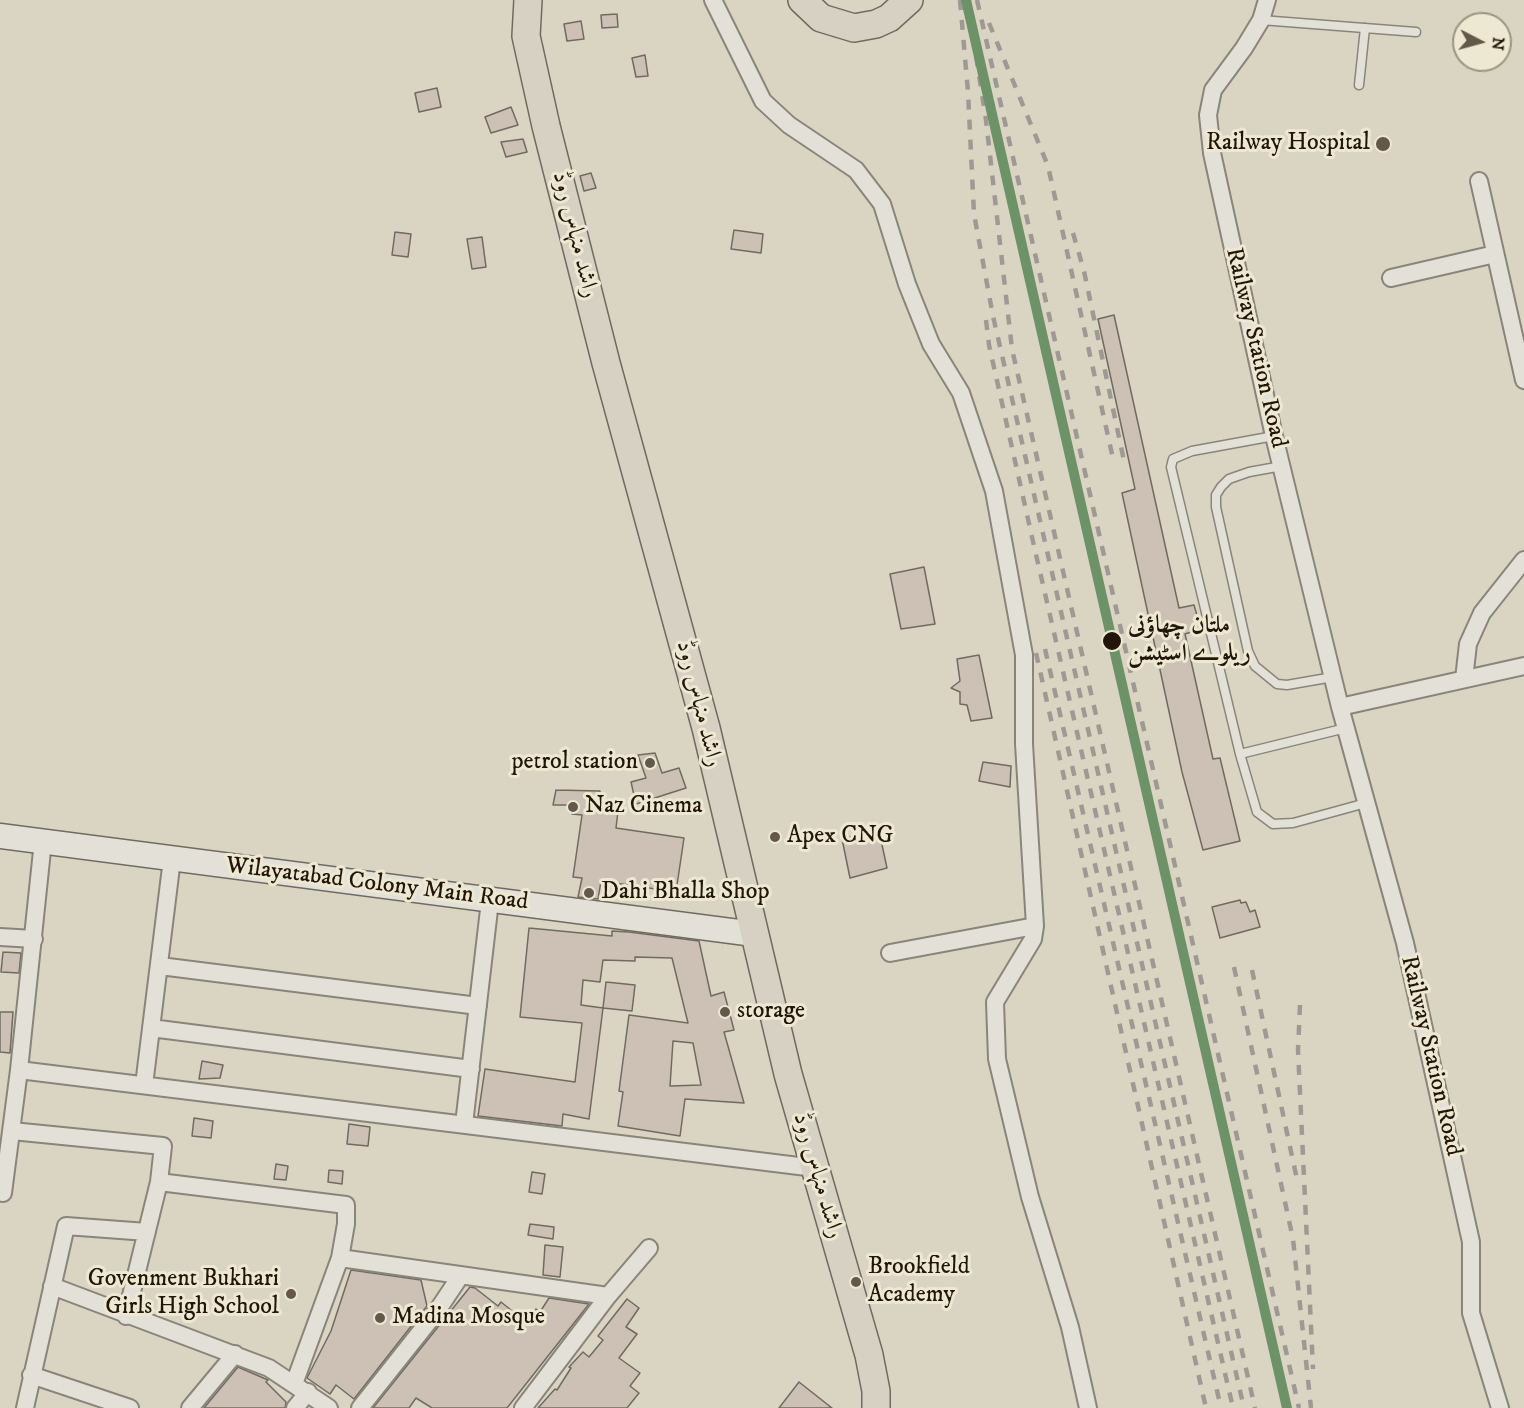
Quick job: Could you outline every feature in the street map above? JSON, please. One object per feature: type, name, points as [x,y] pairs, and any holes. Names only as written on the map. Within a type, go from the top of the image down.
[{"type":"main road","name":"راشد منہاس روڈ","points":[[528,0],[526,36],[538,95],[606,363],[706,728],[754,934],[815,1168],[868,1355],[876,1391],[876,1408]]},
{"type":"main road","points":[[802,0],[821,18],[845,27],[865,27],[889,18],[909,0]]},
{"type":"street","points":[[713,0],[763,101],[789,125],[856,170],[882,204],[907,284],[931,344],[961,393],[994,491],[1024,655],[1024,744],[1035,926],[1032,939],[994,1002],[997,1059],[1030,1197],[1070,1327],[1088,1408]]},
{"type":"street","name":"Railway Station Road","points":[[1267,0],[1260,20],[1244,48],[1214,90],[1208,115],[1212,153],[1274,436],[1340,707],[1404,943],[1471,1242],[1471,1314],[1500,1408]]},
{"type":"street","points":[[1479,181],[1524,380]]},
{"type":"street","points":[[1391,278],[1495,254]]},
{"type":"street","points":[[1464,679],[1467,644],[1482,613],[1524,560]]},
{"type":"street","points":[[1340,707],[1524,666]]},
{"type":"street","name":"Wilayatabad Colony Main Road","points":[[0,836],[754,934]]},
{"type":"street","points":[[3,1193],[20,1070],[43,842]]},
{"type":"street","points":[[144,1085],[172,859]]},
{"type":"street","points":[[464,1124],[490,901]]},
{"type":"street","points":[[890,954],[1035,926]]},
{"type":"street","points":[[0,937],[34,939]]},
{"type":"street","points":[[160,966],[478,1006]]},
{"type":"street","points":[[151,1028],[471,1069]]},
{"type":"street","points":[[20,1070],[815,1168]]},
{"type":"street","points":[[12,1131],[163,1146],[159,1182],[126,1316]]},
{"type":"street","points":[[159,1182],[346,1205],[346,1224],[340,1258],[295,1408]]},
{"type":"street","points":[[25,1408],[66,1226],[147,1232]]},
{"type":"street","points":[[523,1408],[608,1296],[649,1248]]},
{"type":"street","points":[[340,1258],[608,1296]]},
{"type":"street","points":[[360,1408],[437,1311],[460,1275]]},
{"type":"street","points":[[52,1286],[126,1316],[236,1354],[269,1368],[329,1408]]},
{"type":"street","points":[[190,1408],[236,1354]]},
{"type":"street","points":[[31,1375],[123,1407]]},
{"type":"lane","points":[[1260,20],[1416,32]]},
{"type":"lane","points":[[1359,85],[1365,28]]},
{"type":"lane","points":[[1274,436],[1191,451],[1173,459],[1171,467],[1240,754],[1257,812],[1273,824],[1293,823],[1366,803]]},
{"type":"lane","points":[[1282,466],[1249,472],[1229,479],[1216,495],[1216,507],[1248,651],[1255,666],[1277,684],[1287,685],[1333,678]]},
{"type":"lane","points":[[1240,754],[1346,728]]},
{"type":"building","points":[[617,14],[618,27],[602,28],[601,15]]},
{"type":"building","points":[[581,21],[584,39],[567,41],[564,24]]},
{"type":"building","points":[[645,55],[648,76],[636,77],[632,58]]},
{"type":"building","points":[[437,88],[441,107],[419,112],[415,93]]},
{"type":"building","points":[[511,107],[518,125],[491,133],[485,117]]},
{"type":"building","points":[[523,139],[527,152],[506,157],[501,142]]},
{"type":"building","points":[[591,173],[596,188],[584,191],[580,176]]},
{"type":"building","points":[[734,230],[763,234],[761,253],[731,249]]},
{"type":"building","points":[[395,232],[411,234],[408,257],[392,255]]},
{"type":"building","points":[[482,237],[486,267],[472,269],[467,239]]},
{"type":"building","points":[[1114,315],[1179,608],[1194,605],[1201,629],[1185,634],[1213,759],[1220,758],[1240,841],[1203,850],[1182,772],[1122,493],[1135,489],[1098,319]]},
{"type":"building","points":[[924,567],[935,624],[901,629],[890,574]]},
{"type":"building","points":[[979,655],[992,718],[971,721],[967,705],[960,704],[960,692],[951,688],[960,681],[957,659]]},
{"type":"building","points":[[655,753],[662,773],[679,768],[686,788],[636,804],[631,782],[646,778],[638,755]]},
{"type":"building","points":[[983,762],[1011,766],[1010,787],[979,781]]},
{"type":"building","points":[[556,790],[600,791],[599,801],[619,803],[616,828],[684,838],[676,892],[601,881],[598,899],[578,897],[582,878],[573,877],[582,815],[572,814],[574,805],[553,805]]},
{"type":"building","points":[[879,831],[887,868],[850,878],[842,839]]},
{"type":"building","points":[[1240,900],[1241,903],[1246,902],[1250,912],[1255,910],[1260,927],[1220,938],[1212,907]]},
{"type":"building","points":[[529,928],[612,936],[612,931],[629,932],[699,941],[711,996],[724,992],[734,1030],[724,1032],[744,1103],[685,1099],[680,1136],[618,1126],[623,1092],[619,1091],[629,1015],[688,1023],[672,958],[635,957],[635,961],[603,960],[600,982],[583,980],[581,1005],[603,1008],[589,1119],[563,1114],[562,1126],[478,1116],[485,1069],[575,1082],[582,1023],[520,1017]],"holes":[[[673,1041],[693,1043],[701,1085],[670,1086]]]},
{"type":"building","points":[[3,952],[21,953],[19,973],[1,972]]},
{"type":"building","points":[[606,982],[635,985],[632,1011],[603,1008]]},
{"type":"building","points":[[0,1012],[13,1012],[10,1053],[0,1052]]},
{"type":"building","points":[[202,1061],[223,1065],[220,1078],[199,1079]]},
{"type":"building","points":[[194,1118],[213,1121],[211,1138],[192,1136]]},
{"type":"building","points":[[349,1124],[370,1127],[368,1146],[347,1144]]},
{"type":"building","points":[[276,1164],[288,1166],[286,1180],[274,1179]]},
{"type":"building","points":[[329,1170],[343,1171],[342,1184],[328,1182]]},
{"type":"building","points":[[532,1172],[545,1174],[542,1194],[529,1192]]},
{"type":"building","points":[[530,1224],[554,1227],[553,1239],[528,1235]]},
{"type":"building","points":[[545,1245],[563,1247],[560,1277],[543,1275]]},
{"type":"building","name":"Madina Mosque","points":[[351,1270],[421,1280],[427,1306],[354,1399],[336,1385],[330,1394],[307,1378],[331,1331]]},
{"type":"building","points":[[470,1287],[475,1288],[498,1306],[501,1302],[526,1322],[536,1309],[540,1312],[549,1298],[589,1304],[507,1408],[432,1408],[416,1398],[409,1408],[373,1408]]},
{"type":"building","points":[[627,1299],[639,1308],[626,1327],[637,1334],[619,1358],[640,1373],[630,1386],[639,1393],[627,1408],[538,1408],[555,1389],[557,1390],[571,1368],[569,1367],[583,1352],[589,1357],[603,1340],[598,1336]]},
{"type":"building","points":[[238,1367],[268,1380],[266,1382],[286,1402],[285,1408],[204,1408]]},
{"type":"building","points":[[799,1382],[832,1408],[779,1408]]},
{"type":"railway","points":[[960,0],[968,92],[974,214],[993,316],[1244,1408]]},
{"type":"railway","points":[[977,0],[1299,1408]]},
{"type":"railway","points":[[970,17],[986,120],[1012,349],[1255,1408]]},
{"type":"railway","points":[[989,23],[1048,166],[1114,463]]},
{"type":"railway","points":[[1073,233],[1084,271],[1124,461]]},
{"type":"railway","points":[[986,320],[989,345],[1034,546],[1233,1408]]},
{"type":"railway","points":[[1045,649],[1221,1408]]},
{"type":"railway","points":[[1036,653],[1206,1408]]},
{"type":"railway","points":[[1234,967],[1293,1239],[1311,1408]]},
{"type":"railway","points":[[1252,970],[1298,1184]]},
{"type":"railway","points":[[1300,1005],[1298,1050],[1313,1369]]},
{"type":"transit line","points":[[966,0],[1287,1408]]},
{"type":"place","name":"Railway Hospital","points":[[1383,144]]},
{"type":"place","name":"ملتان چھاؤنی ریلوے اسٹیشن","points":[[1112,641]]},
{"type":"place","name":"petrol station","points":[[650,763]]},
{"type":"place","name":"Naz Cinema","points":[[573,807]]},
{"type":"place","name":"Apex CNG","points":[[775,837]]},
{"type":"place","name":"Dahi Bhalla Shop","points":[[589,893]]},
{"type":"place","name":"storage","points":[[725,1012]]},
{"type":"place","name":"Brookfield Academy","points":[[856,1282]]},
{"type":"place","name":"Govenment Bukhari Girls High School","points":[[291,1294]]},
{"type":"place","name":"Madina Mosque","points":[[380,1318]]}]
